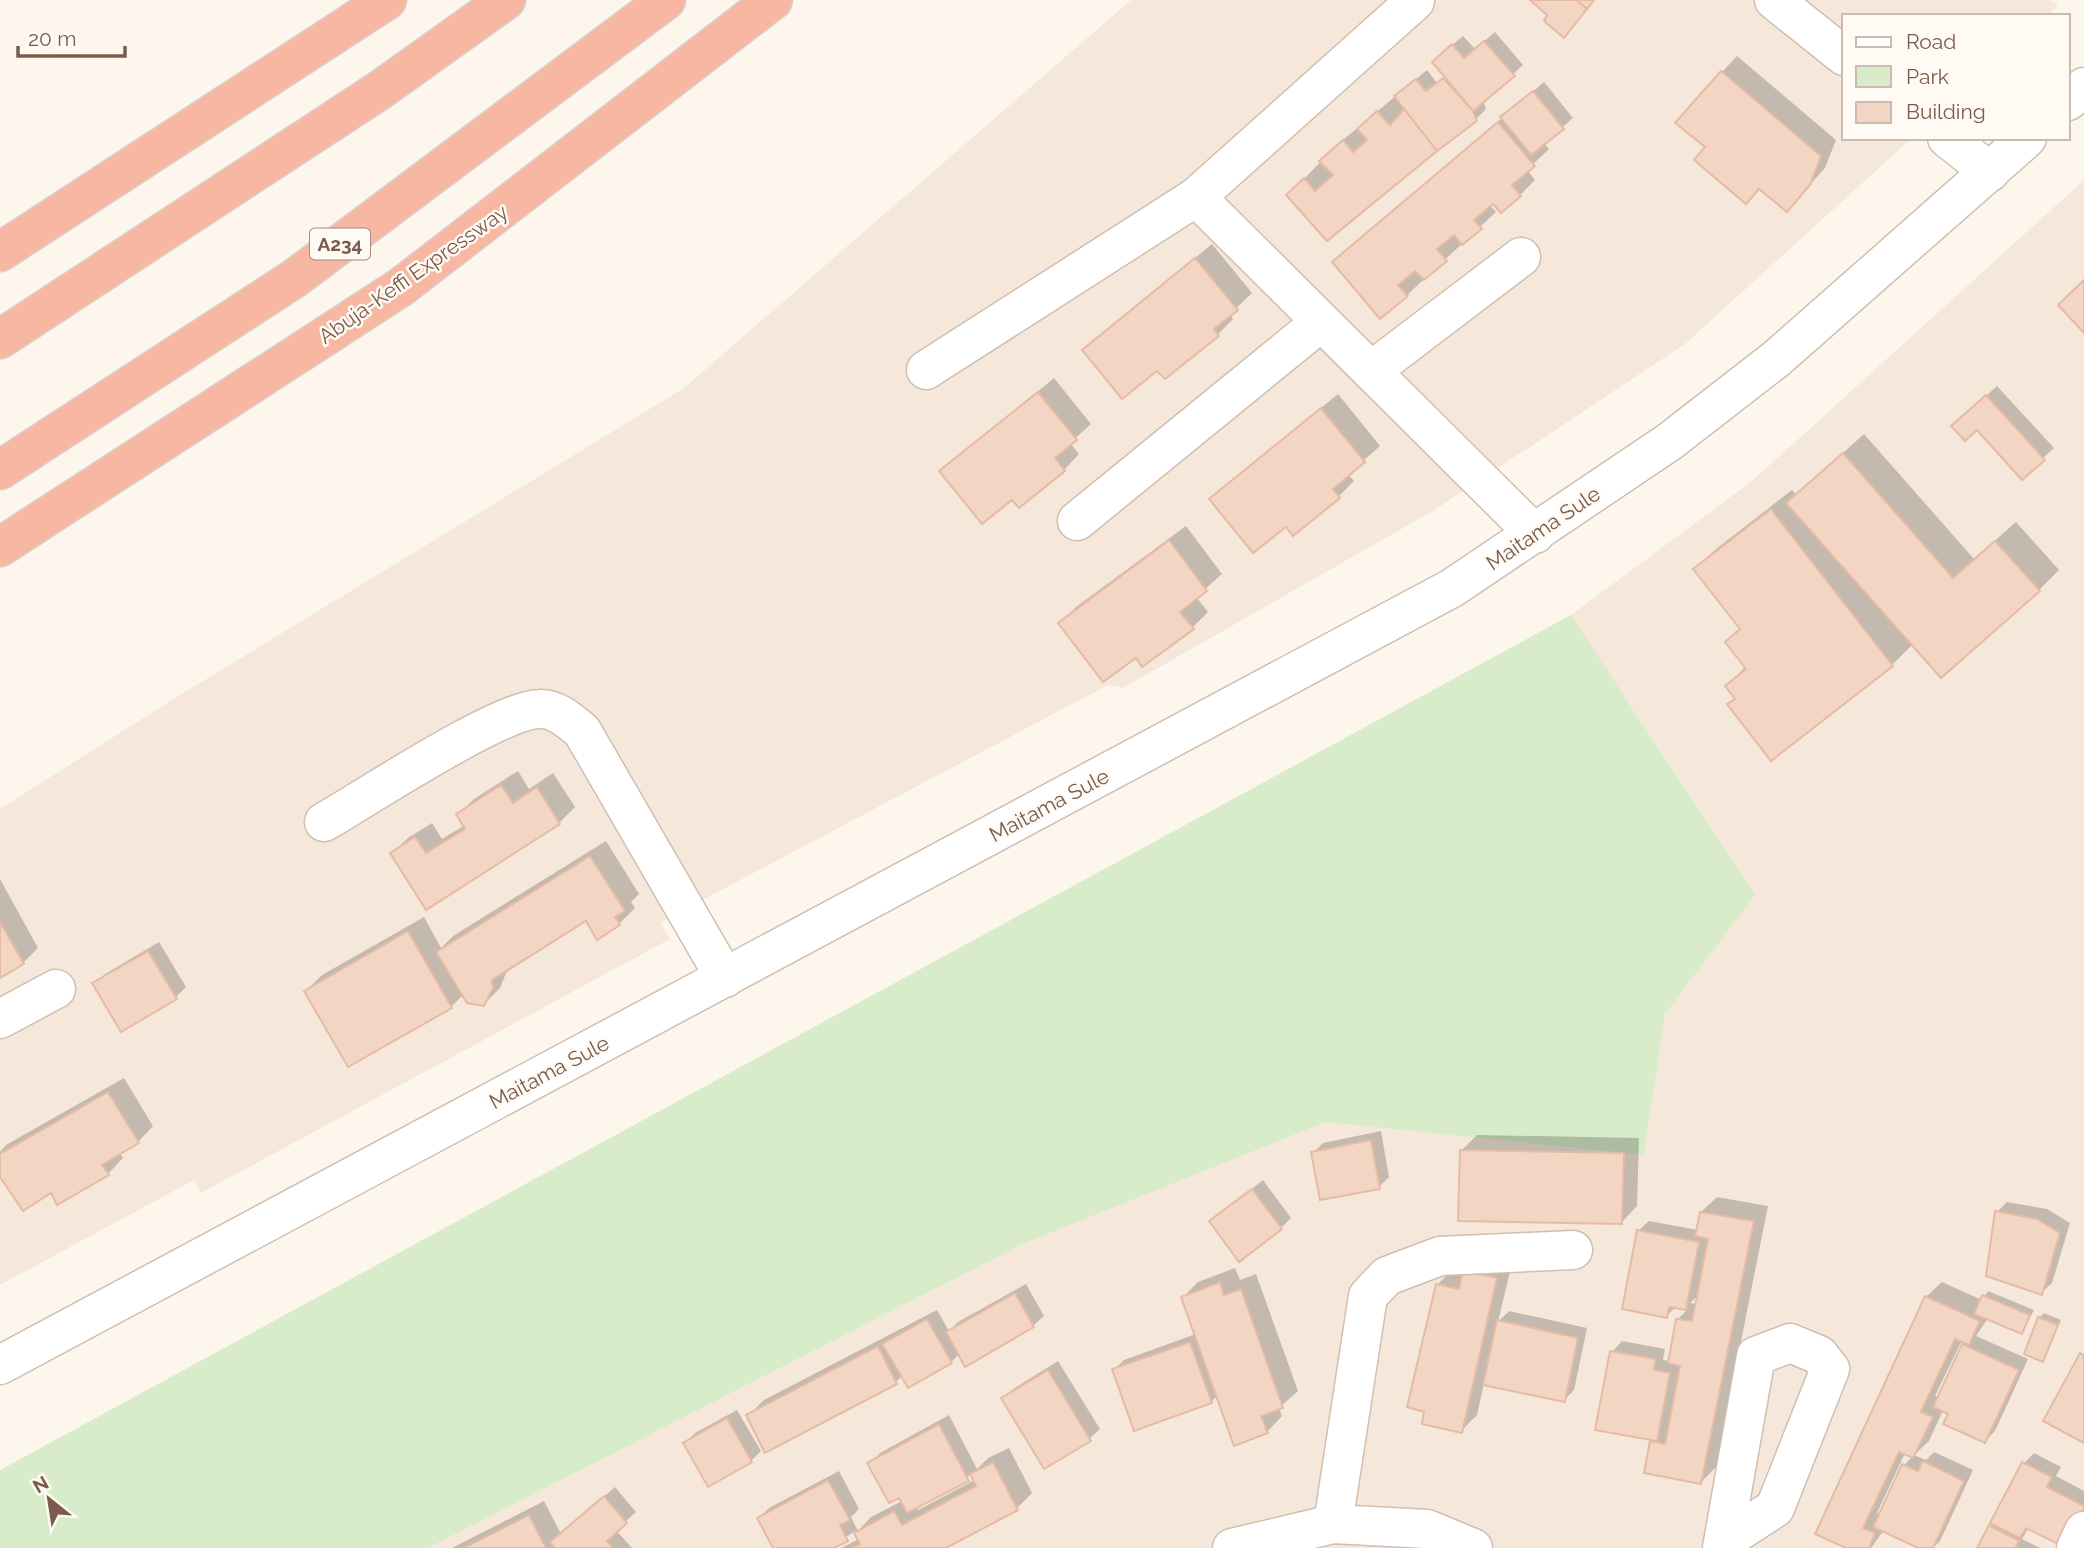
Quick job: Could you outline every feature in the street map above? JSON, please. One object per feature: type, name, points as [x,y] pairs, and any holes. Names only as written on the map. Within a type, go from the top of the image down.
[{"type":"highway","points":[[0,252],[387,0]]},
{"type":"highway","points":[[0,339],[380,90],[506,0]]},
{"type":"highway","name":"A234","points":[[0,470],[295,278],[666,0]]},
{"type":"highway","name":"Abuja-Keffi Expressway","points":[[0,547],[401,287],[773,0]]},
{"type":"street","points":[[1774,0],[1842,54]]},
{"type":"street","points":[[926,370],[1196,198],[1415,1]]},
{"type":"street","points":[[2070,99],[2084,87]]},
{"type":"street","points":[[1950,140],[1990,172]]},
{"type":"street","name":"Maitama Sule","points":[[0,1365],[1452,588],[1670,442],[1776,359],[2025,140]]},
{"type":"street","points":[[1196,198],[1535,534]]},
{"type":"street","points":[[1371,371],[1521,257]]},
{"type":"street","points":[[1077,522],[1321,321]]},
{"type":"street","points":[[324,822],[495,723],[540,708],[561,714],[582,731],[724,978]]},
{"type":"street","points":[[0,1019],[56,989]]},
{"type":"street","points":[[1333,1524],[1368,1297],[1387,1276],[1440,1256],[1573,1250]]},
{"type":"street","points":[[1790,1343],[1819,1355],[1830,1368],[1775,1508],[1723,1545],[1756,1356],[1790,1343]]},
{"type":"street","points":[[1232,1548],[1333,1524],[1427,1529],[1473,1548]]},
{"type":"street","points":[[2076,1548],[2084,1531]]},
{"type":"shaded area","points":[[1131,0],[2051,0],[2058,6],[2049,14],[1842,14],[1842,140],[1910,140],[1685,344],[1433,511],[1123,688],[1108,685],[661,922],[670,939],[201,1193],[194,1180],[0,1285],[0,809],[172,700],[684,388]]},
{"type":"shaded area","points":[[2084,180],[2084,1548],[428,1548],[1023,1244],[1326,1122],[1644,1154],[1665,1014],[1754,894],[1571,615],[1752,481]]},
{"type":"green space","points":[[1571,615],[1755,895],[1665,1014],[1644,1155],[1326,1122],[1023,1244],[428,1548],[0,1548],[0,1470]]},
{"type":"building","points":[[1530,0],[1576,0],[1587,9],[1564,38],[1544,21],[1547,15]]},
{"type":"building","points":[[1576,0],[1594,0],[1587,9]]},
{"type":"building","points":[[1484,41],[1515,76],[1473,111],[1432,62],[1452,44],[1464,58]]},
{"type":"building","points":[[1721,71],[1821,156],[1810,185],[1787,212],[1759,189],[1746,204],[1694,160],[1705,147],[1675,123]]},
{"type":"building","points":[[1443,78],[1473,111],[1477,121],[1437,151],[1394,96],[1416,79],[1426,91]]},
{"type":"building","points":[[1533,91],[1564,129],[1531,155],[1500,117]]},
{"type":"building","points":[[1404,109],[1437,151],[1327,241],[1286,195],[1304,178],[1315,191],[1333,175],[1319,161],[1343,140],[1353,152],[1367,140],[1357,129],[1377,111],[1390,125]]},
{"type":"building","points":[[1498,122],[1535,166],[1512,185],[1521,196],[1501,213],[1493,204],[1474,220],[1482,229],[1462,245],[1454,235],[1437,249],[1447,261],[1424,280],[1415,271],[1398,285],[1408,296],[1380,319],[1332,262]]},
{"type":"building","points":[[1195,258],[1238,310],[1214,329],[1219,336],[1165,379],[1157,371],[1122,399],[1082,350]]},
{"type":"building","points":[[2084,280],[2084,333],[2058,305]]},
{"type":"building","points":[[1038,392],[1077,440],[1055,458],[1065,471],[1019,508],[1012,500],[982,524],[939,471]]},
{"type":"building","points":[[1986,395],[2045,460],[2022,480],[1977,430],[1965,441],[1951,426]]},
{"type":"building","points":[[1321,408],[1365,462],[1333,489],[1340,498],[1293,536],[1286,527],[1253,553],[1209,499]]},
{"type":"building","points":[[1843,453],[1953,578],[1995,541],[2040,591],[1941,678],[1786,503]]},
{"type":"building","points":[[1771,509],[1893,666],[1771,761],[1727,704],[1735,699],[1725,686],[1746,669],[1725,642],[1740,629],[1693,569]]},
{"type":"building","points":[[1169,540],[1207,591],[1180,612],[1194,629],[1142,667],[1136,658],[1103,682],[1058,623]]},
{"type":"building","points":[[501,785],[513,803],[537,787],[560,824],[426,910],[390,853],[415,837],[426,853],[465,829],[456,814]]},
{"type":"building","points":[[590,856],[625,911],[615,917],[620,925],[597,940],[586,921],[492,980],[493,988],[484,1006],[467,1003],[436,952]]},
{"type":"building","points":[[0,922],[24,964],[0,978]]},
{"type":"building","points":[[408,931],[452,1008],[348,1067],[304,991]]},
{"type":"building","points":[[148,951],[177,999],[121,1032],[92,983]]},
{"type":"building","points":[[108,1092],[139,1143],[102,1165],[109,1175],[57,1205],[51,1193],[23,1211],[0,1177],[0,1154]]},
{"type":"building","points":[[1371,1140],[1380,1189],[1320,1200],[1311,1152]]},
{"type":"building","points":[[1460,1150],[1624,1153],[1622,1224],[1458,1221]]},
{"type":"building","points":[[1252,1189],[1282,1229],[1239,1262],[1209,1221]]},
{"type":"building","points":[[1995,1211],[2037,1219],[2060,1233],[2042,1295],[1986,1276]]},
{"type":"building","points":[[1700,1212],[1754,1221],[1701,1484],[1644,1473],[1650,1441],[1665,1444],[1680,1366],[1668,1363],[1676,1319],[1692,1321],[1708,1239],[1695,1236]]},
{"type":"building","points":[[1637,1230],[1699,1242],[1686,1310],[1669,1307],[1667,1318],[1622,1309]]},
{"type":"building","points":[[1463,1271],[1497,1278],[1462,1433],[1422,1424],[1424,1412],[1407,1407],[1436,1284],[1459,1289]]},
{"type":"building","points":[[1220,1282],[1224,1295],[1241,1289],[1283,1408],[1261,1416],[1268,1433],[1234,1446],[1181,1297]]},
{"type":"building","points":[[1015,1293],[1034,1327],[965,1367],[946,1332]]},
{"type":"building","points":[[1982,1295],[2030,1315],[2022,1334],[1974,1314]]},
{"type":"building","points":[[1925,1296],[1980,1321],[1969,1345],[1955,1339],[1921,1412],[1933,1417],[1913,1458],[1899,1452],[1863,1528],[1875,1533],[1869,1548],[1846,1548],[1815,1534]]},
{"type":"building","points":[[2038,1317],[2058,1325],[2043,1362],[2024,1354]]},
{"type":"building","points":[[927,1319],[952,1363],[908,1388],[882,1344]]},
{"type":"building","points":[[1497,1320],[1578,1338],[1565,1402],[1483,1385]]},
{"type":"building","points":[[1190,1342],[1212,1403],[1134,1431],[1112,1369]]},
{"type":"building","points":[[1962,1344],[2019,1370],[1985,1443],[1943,1424],[1948,1414],[1933,1407]]},
{"type":"building","points":[[878,1346],[897,1384],[765,1453],[746,1415]]},
{"type":"building","points":[[1610,1351],[1656,1359],[1654,1370],[1670,1373],[1657,1441],[1595,1430]]},
{"type":"building","points":[[2080,1353],[2084,1355],[2084,1443],[2043,1421]]},
{"type":"building","points":[[1048,1370],[1091,1441],[1044,1469],[1001,1398]]},
{"type":"building","points":[[727,1418],[752,1462],[708,1487],[683,1443]]},
{"type":"building","points":[[939,1424],[969,1481],[907,1513],[899,1498],[889,1503],[867,1463]]},
{"type":"building","points":[[1923,1461],[1964,1481],[1933,1548],[1918,1548],[1873,1527],[1902,1464],[1918,1471]]},
{"type":"building","points":[[993,1462],[1018,1510],[946,1548],[852,1548],[860,1544],[854,1533],[894,1511],[902,1525],[976,1486],[970,1474]]},
{"type":"building","points":[[2022,1462],[2052,1477],[2047,1487],[2084,1506],[2084,1521],[2066,1548],[2026,1528],[2020,1538],[1990,1523]]},
{"type":"building","points":[[828,1480],[850,1520],[840,1525],[848,1541],[834,1548],[773,1548],[757,1518]]},
{"type":"building","points":[[604,1496],[627,1523],[607,1541],[613,1548],[555,1548],[550,1542]]},
{"type":"building","points":[[529,1515],[546,1548],[464,1548]]},
{"type":"building","points":[[1989,1525],[2019,1541],[2015,1548],[1977,1548]]}]
